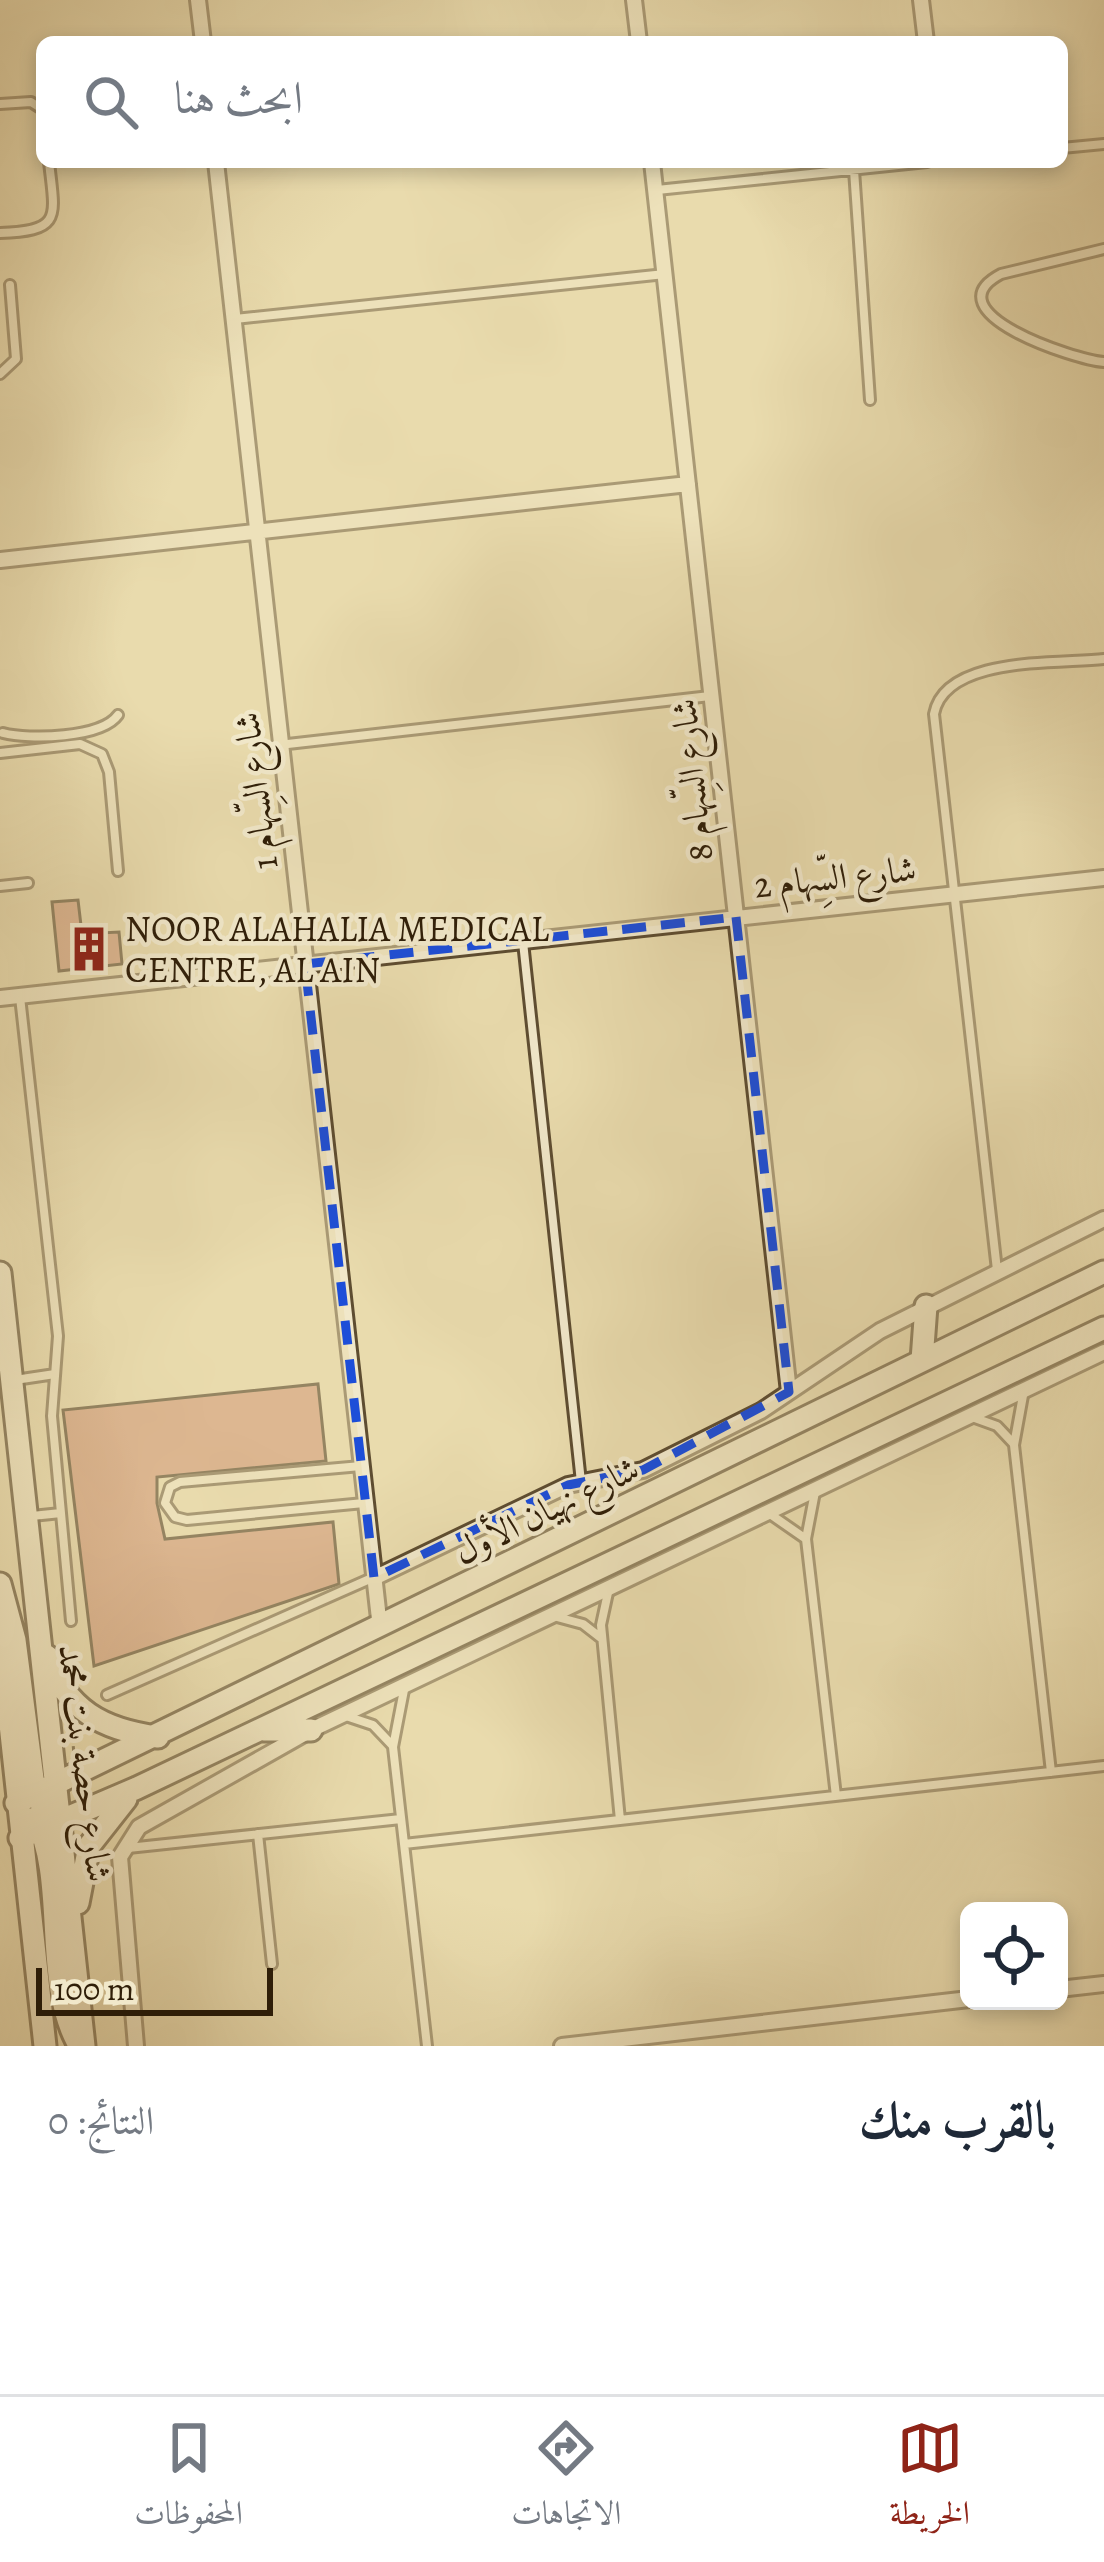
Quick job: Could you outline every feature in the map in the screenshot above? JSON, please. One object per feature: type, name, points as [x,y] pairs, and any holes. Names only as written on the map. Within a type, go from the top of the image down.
[{"type":"main road","name":"شارع نهيان الأول","points":[[36,1794],[1104,1272]]},
{"type":"main road","name":"شارع حصة بنت محمد","points":[[0,1273],[35,1621],[45,2046]]},
{"type":"main road","points":[[922,1360],[926,1306]]},
{"type":"main road","name":"شارع نهيان الأول","points":[[40,1830],[1104,1328]]},
{"type":"main road","points":[[0,1584],[15,1640],[36,1794]]},
{"type":"main road","points":[[35,1621],[63,1690],[80,1711],[103,1725],[159,1737]]},
{"type":"main road","name":"شارع حصة بنت محمد","points":[[0,1633],[40,1830],[74,1934],[82,2046]]},
{"type":"main road","points":[[258,1730],[311,1730]]},
{"type":"main road","points":[[74,1934],[89,1846],[137,1788]]},
{"type":"main road","points":[[40,1830],[64,2006],[82,2046]]},
{"type":"street","points":[[198,0],[201,36]]},
{"type":"street","points":[[634,0],[638,36]]},
{"type":"street","points":[[921,0],[925,36]]},
{"type":"street","name":"شارع السِّهام 1","points":[[217,168],[380,1628]]},
{"type":"street","name":"شارع السِّهام 8","points":[[653,168],[789,1392]]},
{"type":"street","points":[[0,560],[688,484]]},
{"type":"street","name":"شارع السِّهام 2","points":[[0,998],[1104,878]]},
{"type":"street","points":[[374,1578],[581,1482],[643,1470],[789,1392],[926,1306],[1104,1219]]},
{"type":"street","points":[[136,2046],[122,1849],[139,1827],[311,1730],[1104,1352]]},
{"type":"street","points":[[1068,1988],[1104,1984]]},
{"type":"street","points":[[562,2046],[960,2000]]},
{"type":"lane","points":[[0,104],[36,105]]},
{"type":"lane","points":[[1068,147],[1104,144]]},
{"type":"lane","points":[[0,233],[36,231],[50,223],[54,212],[50,168]]},
{"type":"lane","points":[[656,190],[872,168]]},
{"type":"lane","points":[[854,170],[870,400]]},
{"type":"lane","points":[[1104,248],[1001,274],[988,282],[984,297],[994,317],[1039,346],[1104,362]]},
{"type":"lane","points":[[233,319],[665,274]]},
{"type":"lane","points":[[0,374],[16,359],[10,285]]},
{"type":"lane","points":[[997,1272],[935,726],[941,693],[966,674],[1104,659]]},
{"type":"lane","points":[[279,746],[712,696]]},
{"type":"lane","points":[[3,733],[23,737],[100,728],[118,715]]},
{"type":"lane","points":[[0,753],[80,744],[102,754],[109,772],[118,871]]},
{"type":"lane","points":[[0,886],[28,883]]},
{"type":"lane","points":[[523,940],[581,1482]]},
{"type":"lane","points":[[20,996],[58,1336],[52,1416],[70,1621]]},
{"type":"lane","points":[[11,1381],[55,1374]]},
{"type":"lane","points":[[1025,1389],[1015,1445],[1051,1772]]},
{"type":"lane","points":[[964,1417],[990,1421],[1015,1445]]},
{"type":"lane","points":[[361,1466],[180,1482],[170,1487],[165,1503],[170,1514],[187,1520],[365,1503]]},
{"type":"lane","points":[[818,1485],[806,1539],[836,1796]]},
{"type":"lane","points":[[763,1512],[782,1519],[806,1539]]},
{"type":"lane","points":[[25,1517],[61,1513]]},
{"type":"lane","points":[[107,1695],[374,1578]]},
{"type":"lane","points":[[610,1586],[602,1638],[620,1820]]},
{"type":"lane","points":[[549,1616],[583,1624],[602,1638]]},
{"type":"lane","points":[[404,1688],[393,1747],[427,2046]]},
{"type":"lane","points":[[344,1716],[373,1724],[393,1747]]},
{"type":"lane","points":[[404,1844],[1104,1766]]},
{"type":"lane","points":[[122,1849],[401,1819]]},
{"type":"lane","points":[[258,1834],[272,1964]]},
{"type":"highlighted area","points":[[736,917],[789,1392],[643,1470],[568,1485],[374,1578],[305,964]]},
{"type":"building","name":"NOOR ALAHALIA MEDICAL CENTRE, AL AIN","points":[[78,900],[82,934],[119,932],[122,964],[59,971],[52,902]]},
{"type":"building","points":[[318,1384],[326,1461],[157,1477],[157,1503],[165,1539],[333,1522],[339,1584],[94,1666],[63,1410]]},
{"type":"place","name":"NOOR ALAHALIA MEDICAL CENTRE, AL AIN","points":[[89,949]]}]
